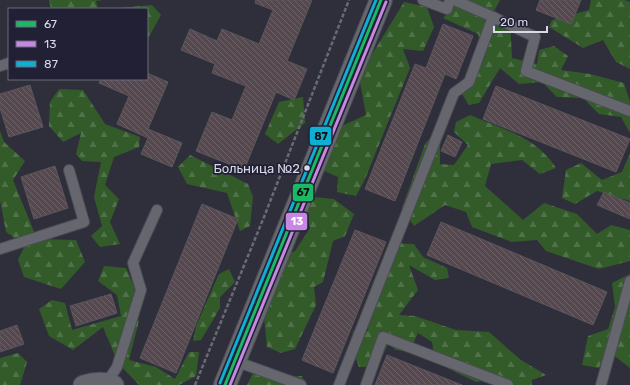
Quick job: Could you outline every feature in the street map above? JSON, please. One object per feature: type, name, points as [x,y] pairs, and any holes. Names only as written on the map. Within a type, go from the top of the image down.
[{"type":"street","points":[[225,385],[381,0]]},
{"type":"street","points":[[83,385],[91,383],[111,384]]},
{"type":"lane","points":[[423,0],[447,9],[450,0]]},
{"type":"lane","points":[[454,0],[534,37],[526,71],[630,112]]},
{"type":"lane","points":[[339,385],[454,93],[469,82],[493,17]]},
{"type":"lane","points":[[0,249],[84,222],[69,170]]},
{"type":"lane","points":[[111,384],[141,290],[133,263],[157,210]]},
{"type":"lane","points":[[602,385],[630,281]]},
{"type":"lane","points":[[366,385],[383,337],[508,385]]},
{"type":"lane","points":[[235,361],[301,385]]},
{"type":"path","points":[[195,385],[264,217],[349,0]]},
{"type":"green space","points":[[49,0],[103,0],[96,1],[98,8],[51,8]]},
{"type":"green space","points":[[456,0],[500,0],[494,11],[510,20],[512,58],[537,64],[539,50],[554,46],[568,56],[561,70],[590,74],[624,83],[630,102],[630,133],[621,117],[599,114],[583,98],[557,97],[542,82],[519,84],[500,68],[479,103],[469,105],[462,94],[485,57],[478,34],[443,18],[452,9]]},
{"type":"green space","points":[[591,0],[625,0],[630,2],[630,69],[616,62],[603,40],[583,48],[549,27],[552,20],[589,10]]},
{"type":"green space","points":[[404,2],[427,7],[434,27],[423,51],[403,49],[410,68],[365,179],[356,196],[337,192],[338,177],[322,170],[333,130],[366,115],[360,82],[371,56]]},
{"type":"green space","points":[[152,5],[161,15],[148,38],[148,8],[118,8]]},
{"type":"green space","points":[[59,89],[83,90],[105,124],[140,137],[139,147],[114,157],[105,185],[119,199],[110,222],[120,244],[100,247],[91,236],[102,226],[94,197],[101,162],[82,161],[76,154],[81,133],[63,142],[49,126],[50,102]]},
{"type":"green space","points":[[303,97],[305,123],[278,144],[265,134],[279,102]]},
{"type":"green space","points":[[470,115],[529,141],[548,157],[556,168],[540,174],[522,160],[491,164],[485,186],[523,220],[544,203],[577,214],[597,234],[611,225],[630,230],[630,261],[599,269],[546,251],[537,240],[512,242],[472,227],[466,212],[445,205],[414,226],[402,208],[425,144],[434,133],[440,142],[440,164],[454,165],[468,145],[454,132],[456,122]]},
{"type":"green space","points":[[0,131],[4,142],[25,161],[13,180],[37,239],[76,240],[85,262],[61,289],[24,277],[18,260],[25,245],[6,232],[0,200]]},
{"type":"green space","points":[[630,153],[630,201],[597,191],[575,204],[562,198],[566,170],[581,163],[602,180],[622,172]]},
{"type":"green space","points":[[190,155],[248,184],[253,197],[250,226],[240,231],[227,193],[187,184],[178,167]]},
{"type":"green space","points":[[315,197],[334,199],[354,214],[345,236],[333,241],[323,282],[314,287],[316,305],[295,349],[281,353],[267,347],[263,307],[274,296],[277,272],[285,255],[295,251],[310,228],[305,212]]},
{"type":"green space","points":[[391,243],[414,244],[423,257],[447,268],[449,278],[435,280],[409,265],[418,290],[399,315],[415,316],[456,330],[489,332],[521,360],[546,375],[532,380],[532,385],[511,385],[498,378],[476,382],[435,362],[432,342],[418,333],[409,352],[396,350],[388,344],[377,367],[359,367],[351,346],[353,331],[368,331],[364,312]]},
{"type":"green space","points":[[104,266],[126,268],[135,289],[132,307],[139,321],[129,360],[156,367],[175,379],[189,352],[199,352],[196,376],[179,385],[139,385],[118,363],[103,327],[73,350],[49,336],[39,309],[52,300],[65,303],[72,330],[121,316],[117,295],[98,281]]},
{"type":"green space","points":[[229,269],[235,282],[220,297],[220,308],[201,340],[193,341],[196,326],[219,274]]},
{"type":"green space","points":[[630,274],[630,368],[607,350],[599,368],[582,365],[588,336],[608,329],[615,307],[612,283]]},
{"type":"green space","points":[[18,353],[27,362],[20,385],[0,385],[0,358]]},
{"type":"green space","points":[[260,365],[268,377],[302,376],[305,385],[247,385],[252,375]]},
{"type":"building","points":[[256,0],[312,0],[287,61],[307,69],[294,100],[276,92],[244,170],[196,151],[212,112],[232,120],[246,86],[212,73],[215,64],[181,50],[190,29],[217,41],[222,29],[259,44],[273,10],[255,3]]},
{"type":"building","points":[[540,0],[581,0],[571,24],[536,10]]},
{"type":"building","points":[[443,24],[473,36],[456,79],[445,74],[395,201],[365,189],[415,64],[426,68]]},
{"type":"building","points":[[148,73],[168,82],[148,129],[182,143],[172,167],[141,154],[148,138],[117,124],[129,96],[99,83],[100,80],[148,80]]},
{"type":"building","points":[[30,85],[43,127],[9,137],[0,108],[0,94]]},
{"type":"building","points":[[496,86],[630,139],[616,172],[483,119]]},
{"type":"building","points":[[448,135],[462,142],[455,157],[441,151]]},
{"type":"building","points":[[55,166],[68,208],[34,219],[21,177]]},
{"type":"building","points":[[604,192],[630,203],[630,219],[597,205]]},
{"type":"building","points":[[202,204],[238,219],[176,373],[140,358]]},
{"type":"building","points":[[441,222],[607,292],[593,325],[427,255]]},
{"type":"building","points":[[355,230],[386,242],[333,373],[302,360]]},
{"type":"building","points":[[111,294],[117,313],[76,326],[70,306]]},
{"type":"building","points":[[17,325],[24,344],[0,352],[0,331]]},
{"type":"building","points":[[387,355],[462,385],[375,385]]},
{"type":"transit line","name":"87","points":[[220,383],[376,0]]},
{"type":"transit line","name":"67","points":[[225,385],[381,0]]},
{"type":"transit line","name":"13","points":[[230,385],[386,2]]},
{"type":"place","name":"Больница №2","points":[[307,168]]}]
